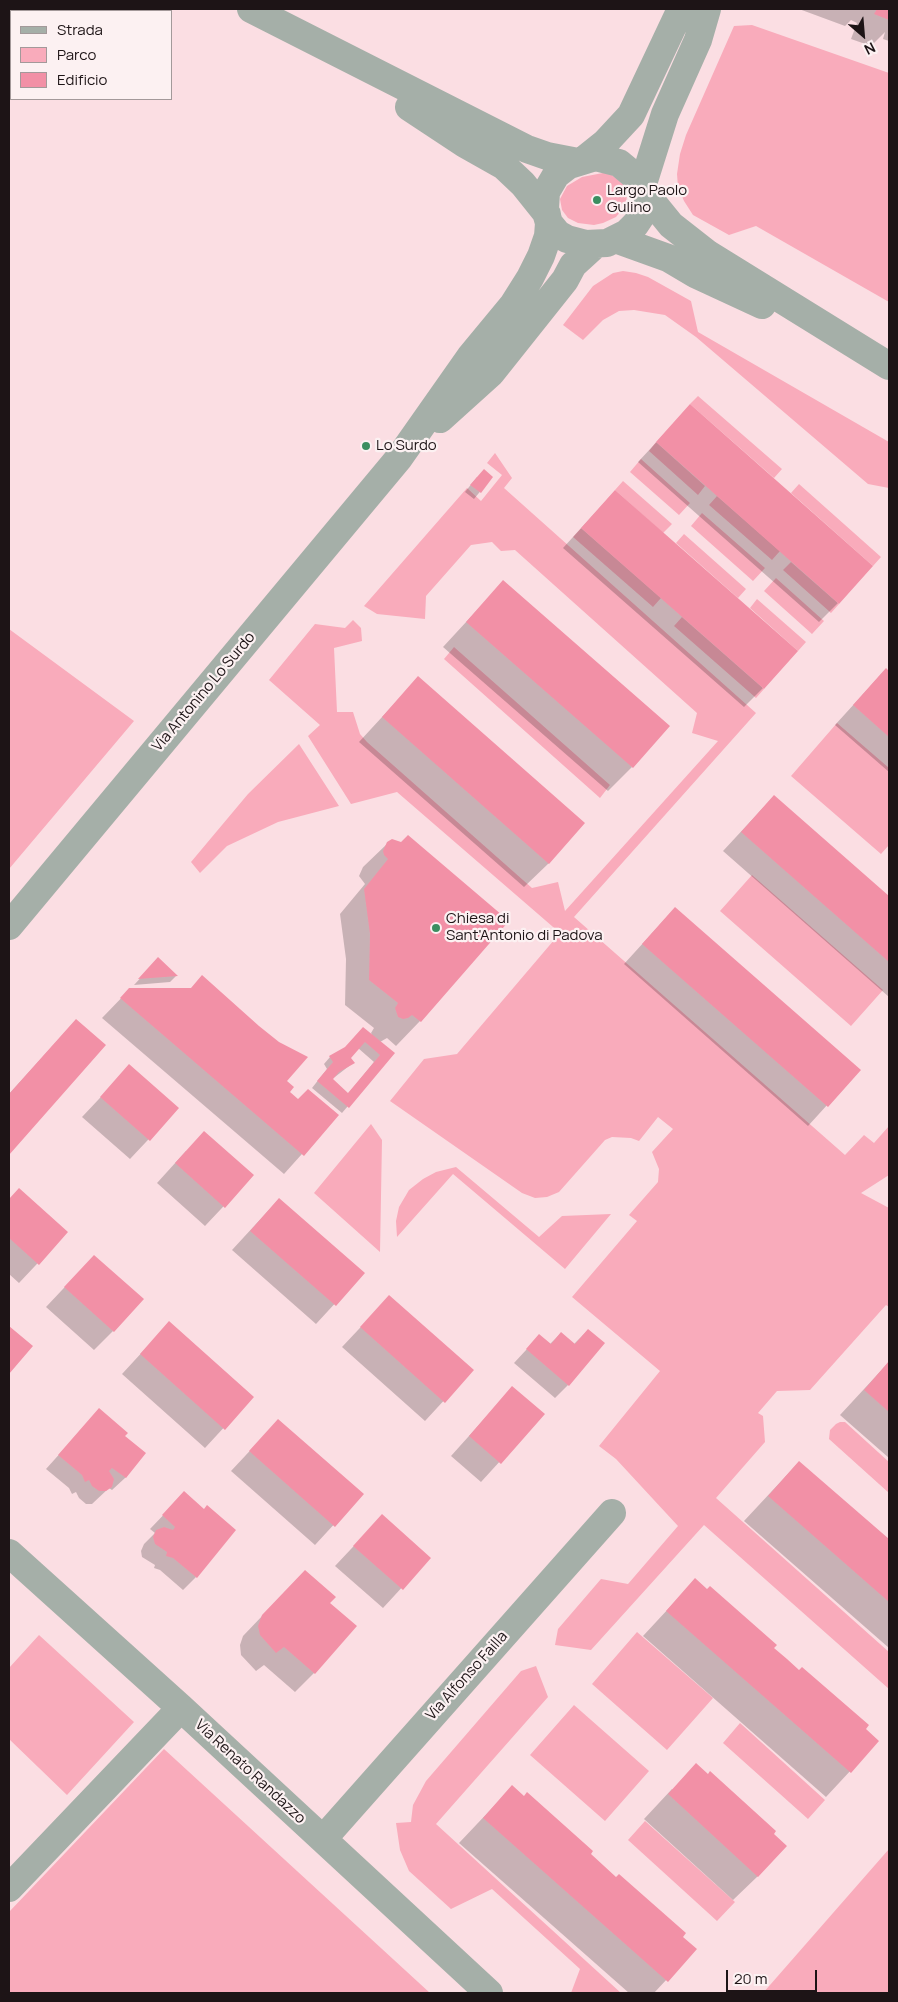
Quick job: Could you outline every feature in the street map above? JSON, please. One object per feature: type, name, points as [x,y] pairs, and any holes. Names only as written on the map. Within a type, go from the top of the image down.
[{"type":"street","points":[[251,9],[526,149],[547,156],[582,160],[595,157],[619,163],[631,171],[643,190],[671,225],[708,254],[865,353]]},
{"type":"street","points":[[399,458],[470,357],[522,292],[542,256],[548,218],[545,199],[550,183],[562,170],[582,160],[605,143],[631,115],[681,9]]},
{"type":"street","points":[[399,458],[490,373],[565,280],[573,265],[635,225],[641,216],[644,205],[643,190],[665,114],[698,40],[707,9]]},
{"type":"street","points":[[302,34],[466,144],[504,166],[523,184],[558,234],[576,243],[607,242],[668,258],[695,274],[889,366]]},
{"type":"street","name":"Via Antonino Lo Surdo","points":[[9,926],[399,458]]},
{"type":"street","name":"Via Alfonso Failla","points":[[323,1839],[612,1513]]},
{"type":"street","name":"Via Renato Randazzo","points":[[9,1554],[181,1708],[489,1993]]},
{"type":"street","points":[[9,1888],[181,1708]]},
{"type":"green space","points":[[752,25],[889,73],[889,302],[756,226],[729,235],[693,215],[684,201],[678,187],[677,174],[680,154],[686,135],[734,26]]},
{"type":"green space","points":[[608,172],[623,184],[627,193],[626,205],[616,217],[594,225],[578,223],[568,218],[562,210],[560,199],[567,186],[582,177]]},
{"type":"green space","points":[[623,271],[648,277],[691,301],[698,332],[889,442],[889,488],[868,484],[696,337],[665,315],[634,310],[619,311],[603,320],[583,340],[563,325],[593,286],[613,273]]},
{"type":"green space","points":[[698,396],[782,469],[774,478],[690,404]]},
{"type":"green space","points":[[656,442],[705,486],[698,495],[649,451]]},
{"type":"green space","points":[[495,453],[512,478],[504,488],[756,713],[574,917],[845,1155],[864,1135],[874,1143],[889,1126],[889,1175],[861,1193],[889,1208],[889,1307],[886,1305],[810,1390],[777,1391],[758,1413],[763,1416],[765,1442],[716,1498],[889,1652],[889,1689],[704,1525],[591,1650],[555,1645],[558,1629],[601,1579],[628,1584],[678,1526],[616,1459],[599,1446],[660,1371],[572,1297],[637,1221],[629,1215],[658,1182],[659,1169],[652,1152],[673,1129],[658,1117],[639,1141],[631,1138],[612,1137],[605,1140],[559,1192],[547,1197],[535,1198],[522,1193],[390,1101],[424,1059],[457,1054],[560,933],[397,792],[351,804],[308,736],[320,725],[269,680],[315,624],[345,628],[353,620],[361,628],[362,641],[334,648],[337,712],[353,712],[360,734],[367,742],[532,888],[558,882],[565,911],[718,741],[692,733],[697,713],[515,550],[501,551],[492,542],[471,545],[426,596],[425,619],[377,614],[364,606],[467,488],[481,501],[502,475],[487,463]]},
{"type":"green space","points":[[641,459],[690,503],[679,515],[630,472]]},
{"type":"green space","points":[[623,481],[672,524],[663,533],[615,490]]},
{"type":"green space","points":[[799,484],[881,557],[873,566],[791,493]]},
{"type":"green space","points":[[717,496],[780,551],[772,560],[709,505]]},
{"type":"green space","points":[[702,513],[765,568],[753,581],[691,526]]},
{"type":"green space","points":[[581,528],[661,598],[653,607],[573,537]]},
{"type":"green space","points":[[684,534],[746,589],[738,598],[676,543]]},
{"type":"green space","points":[[791,562],[839,604],[831,613],[783,570]]},
{"type":"green space","points":[[776,578],[824,621],[812,634],[764,591]]},
{"type":"green space","points":[[757,599],[806,642],[798,651],[750,608]]},
{"type":"green space","points":[[682,617],[764,689],[756,698],[674,626]]},
{"type":"green space","points":[[9,629],[134,721],[9,869]]},
{"type":"green space","points":[[454,647],[610,785],[600,798],[444,659]]},
{"type":"green space","points":[[837,723],[889,768],[889,845],[881,854],[791,776]]},
{"type":"green space","points":[[299,744],[339,806],[278,822],[227,846],[200,873],[191,862],[248,794]]},
{"type":"green space","points":[[752,875],[883,990],[851,1026],[720,911]]},
{"type":"green space","points":[[371,1124],[382,1140],[380,1252],[314,1193]]},
{"type":"green space","points":[[456,1167],[539,1237],[562,1216],[611,1214],[565,1269],[453,1174],[397,1237],[396,1221],[399,1207],[409,1190],[436,1172]]},
{"type":"green space","points":[[840,1422],[845,1422],[889,1462],[889,1493],[829,1439],[830,1430]]},
{"type":"green space","points":[[637,1632],[713,1698],[667,1750],[592,1684]]},
{"type":"green space","points":[[39,1635],[134,1722],[67,1795],[9,1739],[9,1668]]},
{"type":"green space","points":[[536,1666],[548,1697],[436,1824],[621,1993],[571,1993],[580,1969],[492,1889],[451,1909],[409,1871],[400,1850],[396,1823],[411,1822],[413,1805],[426,1781],[521,1671]]},
{"type":"green space","points":[[574,1705],[649,1771],[605,1821],[530,1755]]},
{"type":"green space","points":[[740,1723],[825,1800],[808,1819],[723,1743]]},
{"type":"green space","points":[[164,1749],[430,1993],[9,1993],[9,1912]]},
{"type":"green space","points":[[645,1821],[735,1902],[717,1921],[628,1840]]},
{"type":"green space","points":[[889,1849],[889,1993],[763,1993]]},
{"type":"building","points":[[877,9],[889,9],[889,20],[874,14]]},
{"type":"building","points":[[690,404],[873,566],[839,604],[656,442]]},
{"type":"building","points":[[484,469],[493,477],[481,493],[470,485]]},
{"type":"building","points":[[615,490],[798,651],[764,689],[581,528]]},
{"type":"building","points":[[503,580],[670,726],[633,768],[466,622]]},
{"type":"building","points":[[886,668],[889,671],[889,737],[853,705]]},
{"type":"building","points":[[418,676],[585,823],[549,864],[382,717]]},
{"type":"building","points":[[774,795],[889,896],[889,962],[741,832]]},
{"type":"building","name":"Chiesa di Sant'Antonio di Padova","points":[[408,835],[509,921],[421,1022],[412,1015],[403,1019],[398,1017],[395,1008],[398,1003],[369,980],[370,934],[364,889],[388,859],[383,851],[387,842],[392,839],[401,842]]},
{"type":"building","points":[[675,907],[861,1070],[828,1107],[642,944]]},
{"type":"building","points":[[158,957],[178,976],[138,979]]},
{"type":"building","points":[[202,975],[279,1042],[308,1057],[287,1081],[294,1087],[290,1092],[298,1099],[308,1089],[339,1115],[304,1156],[120,998],[129,988],[191,988]]},
{"type":"building","points":[[76,1019],[106,1045],[9,1155],[9,1094]]},
{"type":"building","points":[[363,1027],[395,1053],[349,1108],[317,1081],[333,1062],[329,1056],[345,1047]],"holes":[[[365,1042],[380,1055],[348,1093],[333,1079],[339,1072],[355,1063],[351,1058]]]},
{"type":"building","points":[[129,1064],[179,1108],[150,1141],[100,1097]]},
{"type":"building","points":[[204,1131],[254,1175],[225,1208],[175,1163]]},
{"type":"building","points":[[19,1188],[68,1232],[39,1265],[9,1238],[9,1199]]},
{"type":"building","points":[[279,1198],[365,1273],[336,1306],[250,1231]]},
{"type":"building","points":[[94,1255],[144,1299],[114,1332],[64,1287]]},
{"type":"building","points":[[389,1295],[474,1370],[445,1403],[360,1327]]},
{"type":"building","points":[[169,1321],[254,1397],[225,1430],[140,1354]]},
{"type":"building","points":[[9,1326],[33,1346],[9,1374]]},
{"type":"building","points":[[588,1329],[605,1343],[569,1386],[526,1349],[539,1334],[551,1344],[561,1332],[575,1344]]},
{"type":"building","points":[[889,1361],[889,1412],[864,1390]]},
{"type":"building","points":[[512,1386],[545,1414],[501,1464],[469,1436]]},
{"type":"building","points":[[99,1408],[128,1433],[125,1436],[146,1453],[126,1478],[112,1468],[109,1471],[114,1479],[112,1487],[106,1491],[99,1491],[92,1486],[89,1480],[85,1482],[82,1475],[58,1455]]},
{"type":"building","points":[[278,1419],[364,1494],[335,1527],[249,1451]]},
{"type":"building","points":[[799,1461],[889,1539],[889,1602],[768,1496]]},
{"type":"building","points":[[184,1491],[204,1509],[207,1505],[236,1530],[197,1578],[173,1558],[166,1556],[167,1552],[155,1544],[153,1537],[156,1530],[164,1527],[173,1530],[175,1527],[162,1515]]},
{"type":"building","points":[[382,1514],[431,1558],[403,1590],[353,1546]]},
{"type":"building","points":[[305,1570],[336,1597],[330,1603],[357,1626],[315,1674],[284,1647],[276,1653],[260,1635],[258,1626],[262,1615]]},
{"type":"building","points":[[695,1578],[707,1589],[710,1586],[777,1645],[774,1648],[799,1670],[802,1667],[869,1725],[866,1729],[879,1741],[851,1773],[666,1611]]},
{"type":"building","points":[[696,1763],[708,1774],[710,1771],[776,1831],[774,1834],[787,1846],[758,1877],[668,1794]]},
{"type":"building","points":[[512,1785],[524,1796],[527,1792],[593,1851],[591,1854],[616,1877],[619,1874],[686,1933],[683,1937],[697,1949],[668,1982],[483,1818]]},
{"type":"place","name":"Largo Paolo Gulino","points":[[597,200]]},
{"type":"place","name":"Lo Surdo","points":[[366,446]]},
{"type":"place","name":"Chiesa di Sant'Antonio di Padova","points":[[436,928]]}]
